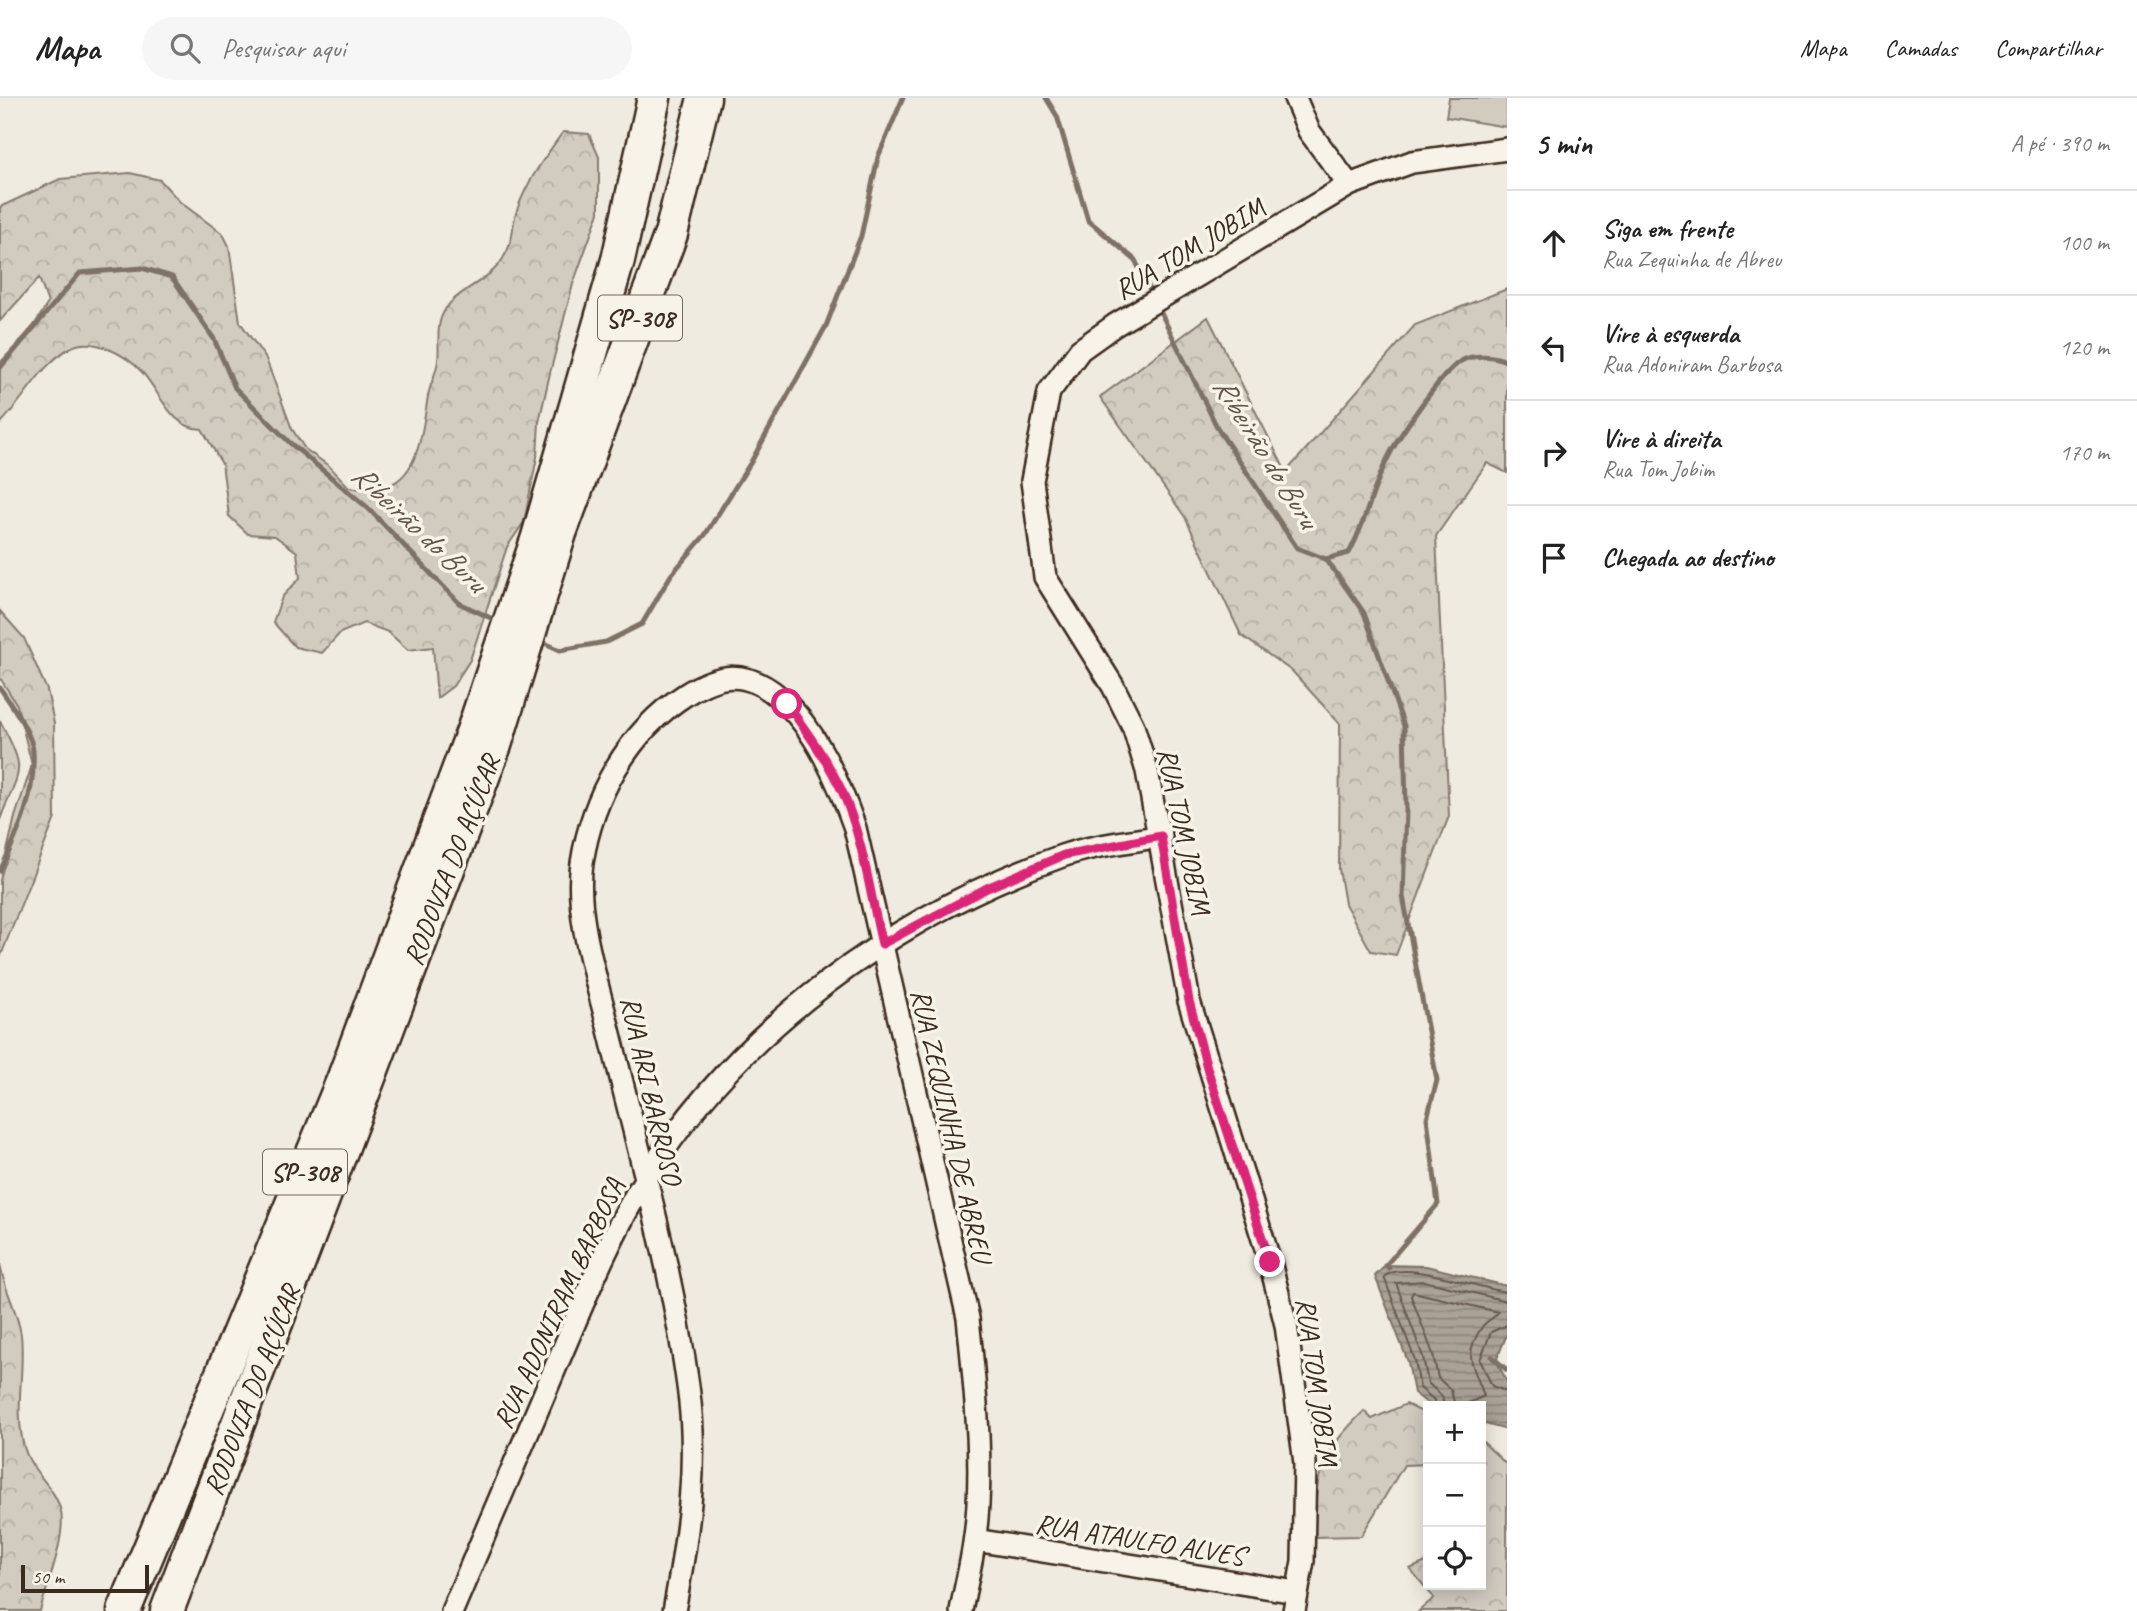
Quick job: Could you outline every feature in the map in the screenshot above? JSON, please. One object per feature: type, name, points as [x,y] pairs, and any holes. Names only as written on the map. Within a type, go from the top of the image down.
[{"type":"highway","name":"RODOVIA DO AÇÚCAR","points":[[167,1611],[484,736],[549,535],[618,260],[654,98]]},
{"type":"highway","name":"RODOVIA DO AÇÚCAR","points":[[549,535],[671,234],[704,98]]},
{"type":"highway","name":"RODOVIA DO AÇÚCAR","points":[[124,1611],[484,736]]},
{"type":"street","points":[[1294,98],[1309,131],[1349,185]]},
{"type":"street","name":"RUA TOM JOBIM","points":[[1295,1602],[1303,1561],[1305,1463],[1286,1325],[1270,1262],[1208,1071],[1189,1001],[1147,771],[1133,726],[1113,686],[1045,577],[1032,481],[1049,392],[1080,350],[1115,325],[1349,185],[1412,162],[1507,149]]},
{"type":"street","name":"RUA ARI BARROSO","points":[[674,1611],[691,1515],[693,1431],[681,1344],[590,950],[582,865],[597,808],[622,754],[675,701],[707,681],[740,676],[762,683]]},
{"type":"street","name":"RUA ZEQUINHA DE ABREU","points":[[762,683],[787,704],[817,745],[842,792],[855,828],[968,1318],[976,1398],[975,1541],[961,1611]]},
{"type":"street","name":"RUA ADONIRAM BARBOSA","points":[[452,1611],[605,1251],[645,1179],[673,1137],[746,1052],[800,1001],[882,944],[987,888],[1064,855],[1161,836]]},
{"type":"street","name":"RUA ATAULFO ALVES","points":[[975,1541],[1295,1602]]},
{"type":"green space","points":[[1449,98],[1507,98],[1507,127],[1446,117]]},
{"type":"green space","points":[[563,132],[589,134],[599,157],[599,212],[573,284],[550,373],[539,422],[537,457],[524,522],[507,547],[470,660],[453,686],[437,698],[433,647],[408,650],[388,632],[364,623],[340,633],[322,653],[295,647],[273,622],[282,597],[300,578],[297,552],[275,536],[248,534],[229,516],[222,464],[202,429],[182,423],[174,416],[149,380],[127,359],[98,345],[70,348],[50,363],[0,424],[0,363],[33,327],[48,303],[39,278],[0,321],[0,207],[60,179],[130,173],[160,180],[180,202],[223,234],[229,246],[240,322],[266,359],[292,429],[305,449],[329,466],[349,487],[371,489],[388,486],[401,478],[411,466],[417,450],[437,364],[441,318],[453,300],[488,275],[502,260],[511,240],[521,199]]},
{"type":"green space","points":[[1507,289],[1507,473],[1487,463],[1436,536],[1449,816],[1396,955],[1371,951],[1345,904],[1339,869],[1340,724],[1293,672],[1241,635],[1185,517],[1100,397],[1208,317],[1286,472],[1415,325]]},
{"type":"green space","points":[[0,611],[24,638],[47,690],[54,723],[55,818],[0,958],[0,880],[15,817],[32,765],[17,705],[0,678]]},
{"type":"green space","points":[[0,721],[15,752],[18,771],[0,820]]},
{"type":"green space","points":[[0,1263],[21,1335],[20,1419],[24,1447],[32,1465],[54,1495],[61,1512],[61,1534],[40,1611],[0,1611]]},
{"type":"green space","points":[[1406,1404],[1423,1412],[1423,1464],[1404,1465],[1361,1536],[1313,1537],[1318,1481],[1328,1454],[1364,1411],[1372,1419]]},
{"type":"green space","points":[[1486,1445],[1507,1465],[1507,1611],[1419,1611],[1434,1598],[1427,1590],[1486,1590]]},
{"type":"green space","points":[[1423,1563],[1423,1585],[1410,1569]]},
{"type":"water","points":[[1386,1265],[1426,1266],[1507,1286],[1507,1334],[1496,1361],[1507,1381],[1507,1430],[1486,1424],[1486,1401],[1424,1401],[1414,1393],[1408,1362],[1375,1276]]},
{"type":"waterway","name":"Ribeirão do Buru","points":[[538,640],[560,650],[606,642],[642,624],[671,575],[705,535],[751,462],[826,326],[861,236],[878,157],[903,98]]},
{"type":"waterway","name":"Ribeirão do Buru","points":[[1046,98],[1057,116],[1088,220],[1135,260],[1153,296]]},
{"type":"waterway","name":"Ribeirão do Buru","points":[[0,368],[80,273],[142,268],[172,277],[214,339],[235,388],[290,443],[368,508],[459,603],[497,621]]},
{"type":"waterway","name":"Ribeirão do Buru","points":[[1157,305],[1218,429],[1297,548],[1326,559],[1349,553],[1390,454],[1419,409],[1452,368],[1461,361],[1477,356],[1507,362]]},
{"type":"waterway","points":[[1326,559],[1364,613],[1404,726],[1406,809],[1403,896],[1437,1080],[1427,1118],[1438,1204],[1386,1265],[1389,1268]]},
{"type":"waterway","name":"Ribeirão do Buru","points":[[0,688],[20,718],[33,751],[29,798],[0,871]]},
{"type":"waterway","points":[[1492,1357],[1507,1370]]},
{"type":"route","points":[[787,704],[817,745],[842,792],[855,828],[882,944],[987,888],[1064,855],[1161,836],[1189,1001],[1208,1071],[1270,1262]]}]
